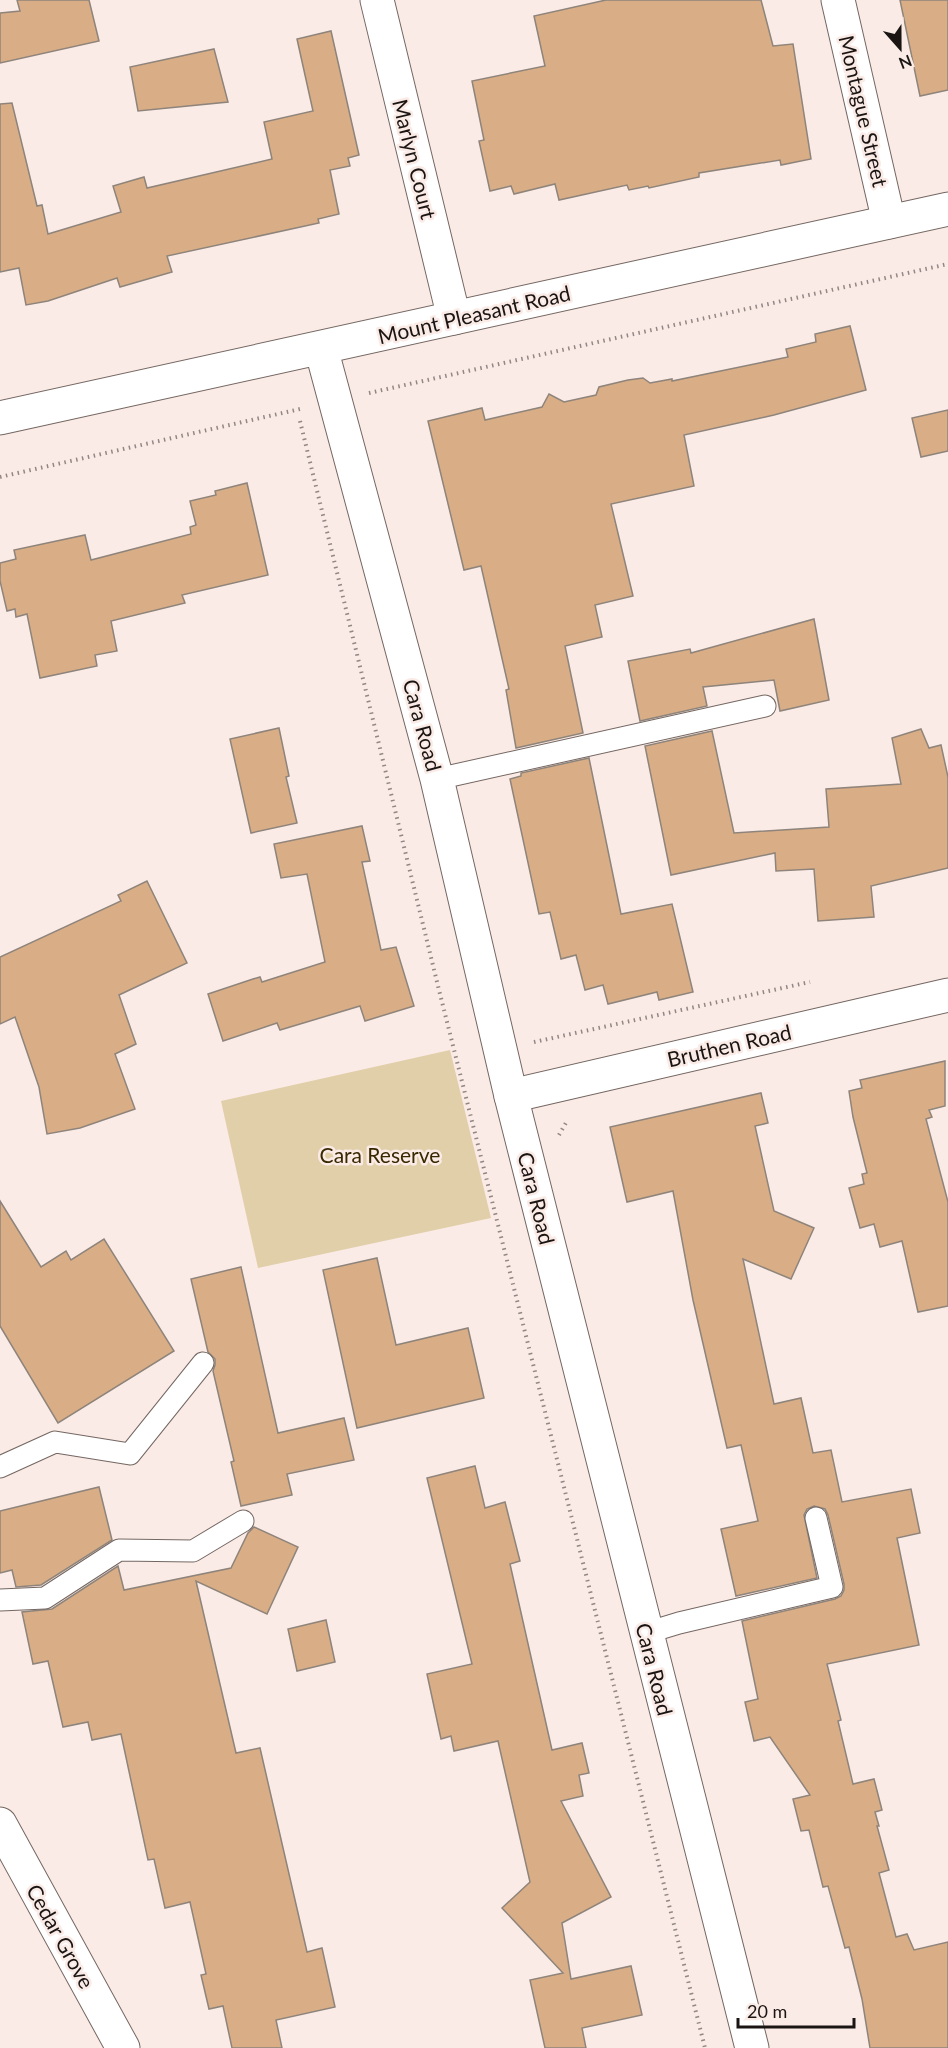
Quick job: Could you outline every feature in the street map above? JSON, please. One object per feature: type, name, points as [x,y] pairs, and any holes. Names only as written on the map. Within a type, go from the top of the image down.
[{"type":"street","name":"Marlyn Court","points":[[377,0],[454,318]]},
{"type":"street","name":"Montague Street","points":[[838,0],[889,222]]},
{"type":"street","name":"Mount Pleasant Road","points":[[0,418],[948,208]]},
{"type":"street","name":"Cara Road","points":[[321,348],[437,778],[511,1096],[752,2048]]},
{"type":"street","name":"Bruthen Road","points":[[511,1096],[948,995]]},
{"type":"street","name":"Cedar Grove","points":[[0,1824],[123,2048]]},
{"type":"lane","points":[[437,778],[765,706]]},
{"type":"lane","points":[[0,1467],[55,1442],[130,1454],[203,1363]]},
{"type":"lane","points":[[646,1633],[832,1587],[816,1518]]},
{"type":"lane","points":[[0,1600],[45,1598],[119,1550],[193,1551],[243,1521]]},
{"type":"path","points":[[0,477],[948,264]]},
{"type":"path","points":[[297,410],[442,1002],[705,2048]]},
{"type":"path","points":[[533,1042],[810,982]]},
{"type":"green space","name":"Cara Reserve","points":[[450,1050],[491,1218],[258,1268],[221,1101]]},
{"type":"building","points":[[17,0],[89,0],[99,41],[0,63],[0,13],[20,11]]},
{"type":"building","points":[[606,0],[761,0],[773,46],[793,44],[811,159],[781,165],[780,160],[699,173],[699,177],[649,188],[648,186],[629,190],[627,185],[559,200],[555,184],[514,194],[511,186],[490,191],[479,141],[484,140],[472,81],[545,66],[534,16]]},
{"type":"building","points":[[900,0],[948,0],[948,90],[920,96]]},
{"type":"building","points":[[331,31],[359,155],[348,158],[350,166],[330,170],[339,214],[318,219],[319,223],[167,256],[172,272],[120,287],[117,278],[48,301],[26,305],[19,268],[0,272],[0,104],[12,103],[37,206],[42,205],[48,234],[121,212],[113,186],[144,177],[147,188],[272,159],[264,122],[313,111],[297,39]]},
{"type":"building","points":[[214,49],[228,102],[138,111],[130,67]]},
{"type":"building","points":[[850,326],[866,390],[774,415],[684,435],[694,486],[611,504],[633,596],[595,605],[602,637],[565,646],[583,733],[516,748],[506,690],[509,689],[481,566],[464,570],[428,421],[482,408],[485,420],[542,407],[549,394],[564,402],[596,395],[599,387],[628,380],[643,378],[650,383],[672,379],[672,381],[788,357],[786,349],[816,342],[815,334]]},
{"type":"building","points":[[948,410],[948,451],[921,457],[912,418]]},
{"type":"building","points":[[247,483],[268,575],[182,595],[185,603],[111,621],[117,651],[95,655],[97,666],[40,678],[27,614],[16,617],[15,609],[7,611],[0,581],[0,563],[16,559],[14,550],[85,535],[91,560],[191,534],[190,527],[196,525],[190,501],[216,495],[215,491]]},
{"type":"building","points":[[814,619],[829,700],[780,711],[774,680],[703,687],[707,706],[640,721],[628,661],[690,649],[691,653]]},
{"type":"building","points":[[279,728],[289,776],[286,777],[297,823],[251,833],[230,739]]},
{"type":"building","points":[[921,729],[929,748],[941,745],[948,777],[948,868],[871,886],[874,917],[818,921],[814,869],[776,871],[775,853],[671,875],[645,746],[712,731],[734,833],[829,827],[826,789],[901,784],[892,738]]},
{"type":"building","points":[[589,758],[621,914],[672,904],[693,992],[659,1000],[657,992],[608,1004],[603,985],[585,990],[576,955],[561,959],[550,912],[539,914],[510,779],[521,776],[521,773]]},
{"type":"building","points":[[362,826],[370,861],[362,862],[381,950],[396,947],[414,1006],[365,1021],[360,1006],[280,1030],[277,1023],[223,1041],[208,994],[260,977],[262,982],[325,962],[307,874],[281,878],[274,844]]},
{"type":"building","points":[[147,881],[187,963],[119,995],[136,1044],[115,1054],[135,1109],[80,1128],[47,1134],[39,1087],[15,1017],[0,1024],[0,957],[121,901],[118,895]]},
{"type":"building","points":[[945,1061],[945,1106],[929,1110],[932,1117],[926,1119],[948,1202],[948,1306],[918,1312],[902,1241],[880,1247],[874,1224],[860,1228],[849,1188],[864,1184],[862,1174],[867,1173],[849,1091],[862,1088],[860,1080]]},
{"type":"building","points":[[761,1093],[768,1123],[755,1126],[774,1211],[814,1228],[791,1279],[743,1259],[774,1404],[801,1398],[813,1453],[831,1450],[842,1502],[911,1489],[920,1533],[897,1538],[919,1645],[827,1664],[841,1720],[838,1721],[853,1784],[874,1779],[882,1810],[875,1812],[889,1870],[879,1873],[896,1937],[907,1934],[914,1950],[948,1942],[948,2048],[870,2048],[862,1999],[849,1947],[845,1948],[828,1886],[823,1887],[809,1830],[801,1831],[793,1799],[810,1795],[770,1737],[754,1741],[745,1702],[758,1699],[742,1621],[841,1596],[844,1584],[828,1515],[825,1509],[814,1506],[807,1509],[804,1515],[817,1578],[736,1596],[721,1529],[758,1521],[741,1445],[727,1448],[693,1300],[673,1191],[627,1202],[610,1127]]},
{"type":"building","points":[[0,1201],[41,1267],[66,1251],[71,1260],[104,1239],[174,1351],[58,1423],[0,1326]]},
{"type":"building","points":[[377,1258],[396,1345],[468,1328],[484,1398],[357,1428],[323,1270]]},
{"type":"building","points":[[241,1267],[278,1433],[344,1418],[354,1460],[287,1474],[292,1495],[241,1506],[231,1462],[234,1461],[213,1371],[215,1359],[208,1352],[191,1279]]},
{"type":"building","points":[[475,1466],[485,1508],[505,1502],[520,1561],[510,1564],[552,1750],[582,1743],[589,1773],[579,1775],[583,1796],[561,1801],[611,1897],[562,1923],[571,1979],[631,1966],[642,2015],[582,2028],[586,2048],[545,2048],[530,1980],[563,1973],[502,1908],[530,1882],[498,1741],[454,1751],[451,1736],[441,1739],[427,1674],[472,1664],[427,1478]]},
{"type":"building","points":[[99,1487],[112,1540],[41,1585],[16,1587],[12,1570],[0,1573],[0,1511]]},
{"type":"building","points":[[254,1527],[298,1547],[267,1614],[196,1581],[236,1753],[260,1748],[307,1952],[322,1948],[335,2007],[276,2020],[282,2048],[232,2048],[223,2006],[209,2009],[201,1975],[206,1974],[190,1902],[165,1908],[154,1859],[148,1860],[121,1734],[92,1740],[88,1722],[63,1727],[48,1661],[33,1664],[22,1612],[52,1609],[118,1566],[124,1590],[231,1568],[248,1533]]},
{"type":"building","points":[[326,1620],[335,1662],[297,1671],[288,1629]]}]
